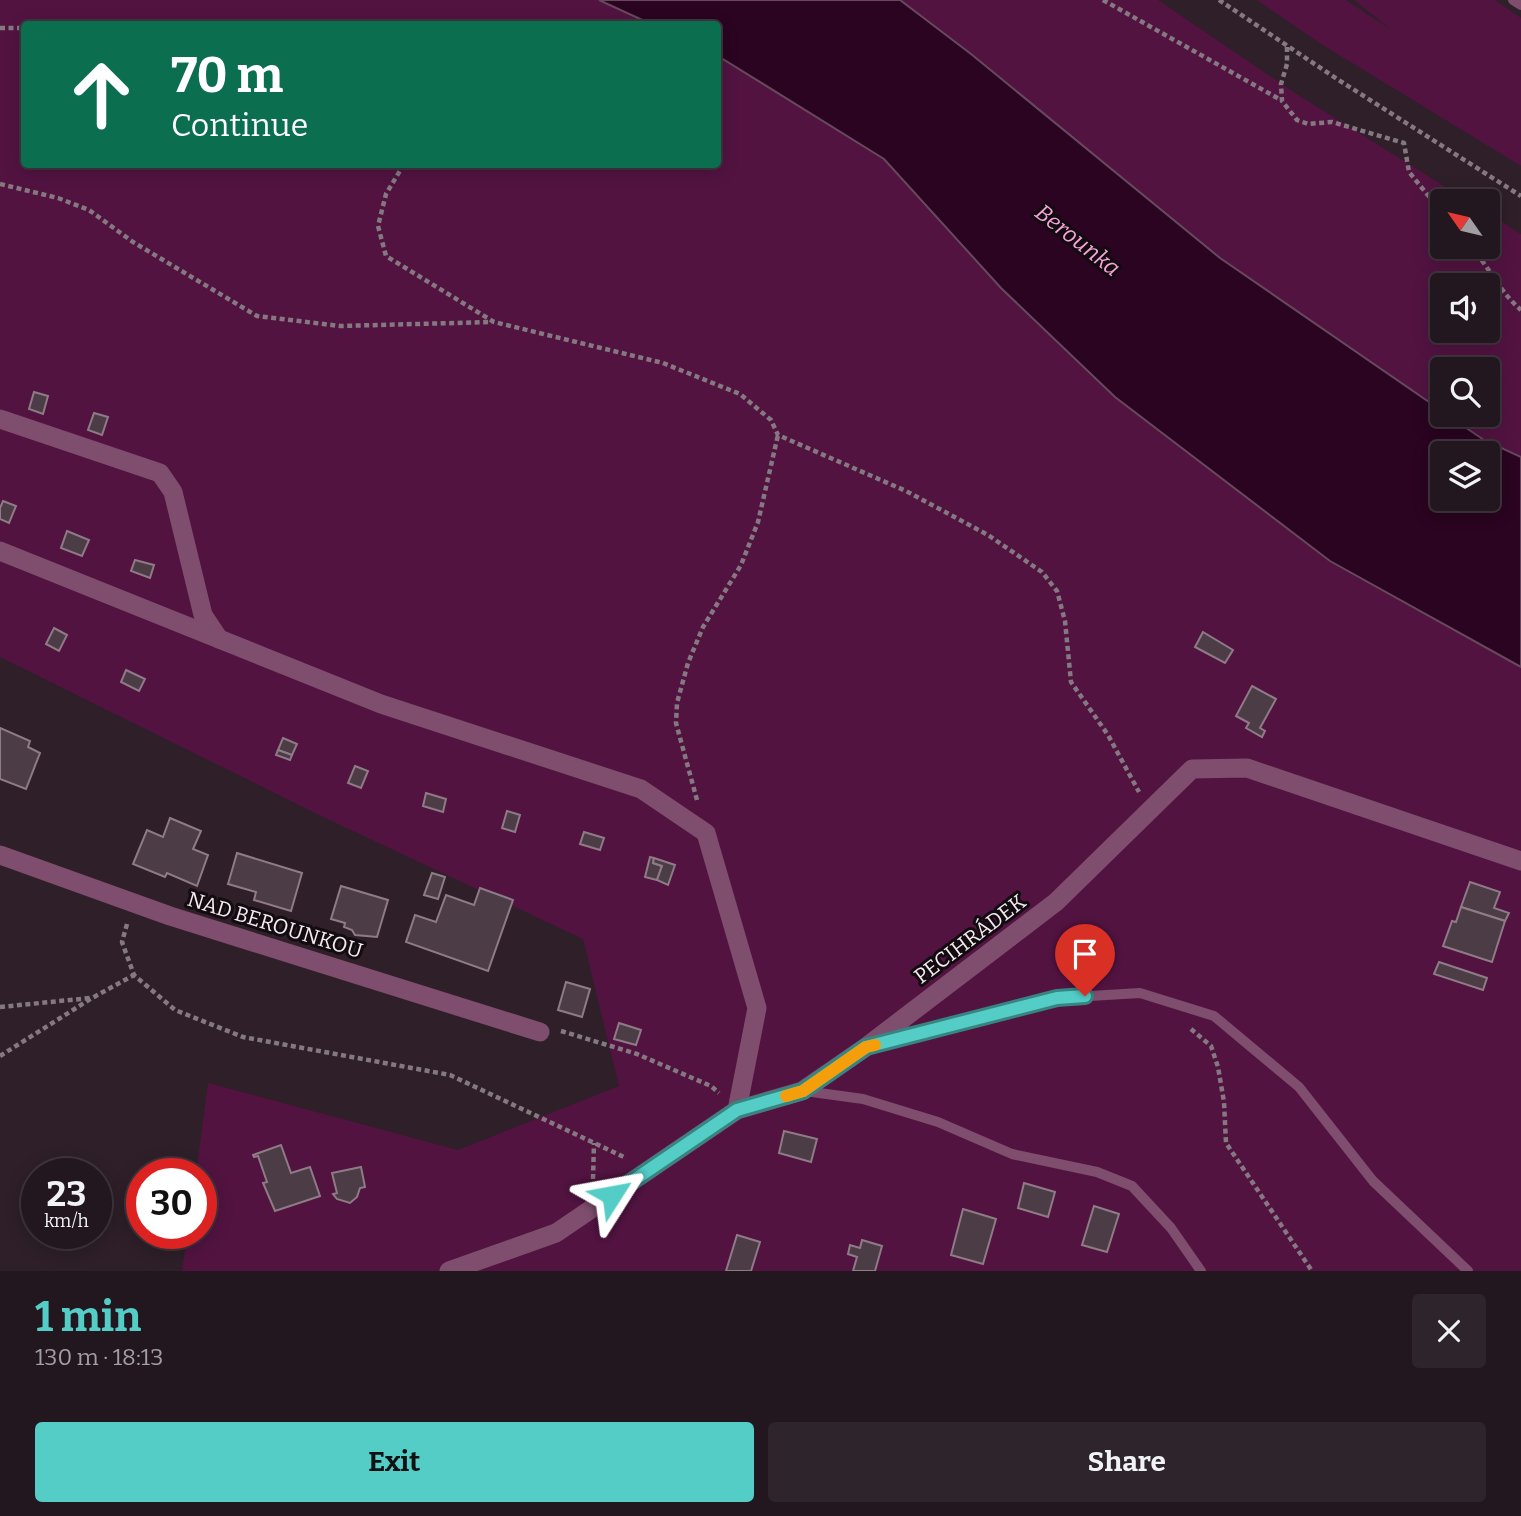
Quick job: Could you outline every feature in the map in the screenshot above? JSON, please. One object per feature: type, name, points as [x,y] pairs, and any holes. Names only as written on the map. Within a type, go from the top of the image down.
[{"type":"street","points":[[0,419],[160,473],[173,492],[203,615],[219,639]]},
{"type":"street","points":[[0,551],[381,704],[641,789],[706,833],[757,1009],[737,1110]]},
{"type":"street","name":"PECIHRÁDEK","points":[[449,1271],[556,1233],[737,1110],[803,1091],[866,1047],[1056,902],[1192,769],[1247,768],[1521,861]]},
{"type":"street","name":"NAD BEROUNKOU","points":[[0,855],[133,902],[540,1032]]},
{"type":"lane","points":[[1513,0],[1521,5]]},
{"type":"lane","points":[[866,1047],[1057,998],[1140,993],[1214,1016],[1299,1087],[1373,1181],[1468,1271]]},
{"type":"lane","points":[[803,1091],[863,1099],[938,1122],[1012,1154],[1097,1172],[1132,1186],[1171,1228],[1201,1271]]},
{"type":"path","points":[[1103,0],[1282,101],[1297,121],[1308,124],[1332,122],[1405,143],[1409,172],[1430,198]]},
{"type":"path","points":[[1219,0],[1521,195]]},
{"type":"path","points":[[0,28],[21,27]]},
{"type":"path","points":[[1282,101],[1282,83],[1287,64],[1286,45]]},
{"type":"path","points":[[402,168],[386,194],[378,226],[386,256],[494,322]]},
{"type":"path","points":[[0,184],[58,198],[89,210],[133,242],[257,316],[340,326],[494,322],[663,363],[740,394],[771,420],[778,435],[758,522],[741,565],[704,626],[688,663],[677,703],[676,723],[706,833]]},
{"type":"path","points":[[1479,259],[1504,295],[1521,310]]},
{"type":"path","points":[[778,435],[906,491],[988,535],[1042,572],[1057,591],[1060,601],[1065,621],[1071,682],[1108,735],[1149,811]]},
{"type":"path","points":[[133,902],[122,942],[134,975],[175,1010],[243,1037],[450,1075],[650,1169]]},
{"type":"path","points":[[0,1056],[134,975]]},
{"type":"path","points":[[0,1007],[92,998]]},
{"type":"path","points":[[1156,998],[1211,1046],[1224,1102],[1226,1143],[1312,1271]]},
{"type":"path","points":[[540,1032],[547,1027],[637,1054],[711,1086],[737,1110]]},
{"type":"path","points":[[593,1208],[594,1143]]},
{"type":"shaded area","points":[[0,0],[599,0],[644,21],[21,21],[21,168],[721,168],[721,58],[884,159],[1001,288],[1330,561],[1521,667],[1521,1271],[182,1271],[185,1249],[217,1249],[217,1158],[198,1158],[208,1083],[458,1150],[619,1086],[583,939],[319,815],[0,657]]},
{"type":"shaded area","points":[[900,0],[1158,0],[1295,93],[1449,189],[1430,189],[1430,259],[1500,259],[1500,221],[1521,234],[1521,457],[1500,447],[1500,441],[1486,441],[1465,427],[1500,427],[1500,357],[1430,357],[1430,403],[1220,258],[971,54]]},
{"type":"shaded area","points":[[1257,0],[1346,0],[1393,31],[1354,0],[1495,0],[1521,18],[1521,166],[1321,44]]},
{"type":"water","name":"Berounka","points":[[599,0],[900,0],[971,54],[1220,258],[1430,403],[1430,427],[1465,427],[1486,441],[1430,441],[1430,511],[1500,511],[1500,447],[1521,457],[1521,667],[1330,561],[1115,397],[1001,288],[884,159],[721,58],[721,21],[644,21]]},
{"type":"building","points":[[34,392],[48,396],[43,414],[29,409]]},
{"type":"building","points":[[94,413],[108,417],[102,435],[88,430]]},
{"type":"building","points":[[3,501],[16,506],[9,523],[0,519]]},
{"type":"building","points":[[67,531],[89,540],[82,556],[61,548]]},
{"type":"building","points":[[135,560],[154,565],[150,578],[131,571]]},
{"type":"building","points":[[54,628],[67,635],[59,651],[46,644]]},
{"type":"building","points":[[1203,632],[1233,650],[1225,663],[1195,647]]},
{"type":"building","points":[[126,670],[145,679],[139,691],[121,682]]},
{"type":"building","points":[[1252,686],[1276,699],[1260,728],[1265,731],[1262,737],[1246,728],[1249,723],[1236,716]]},
{"type":"building","points":[[0,728],[30,741],[28,747],[40,753],[26,789],[0,779]]},
{"type":"building","points":[[283,738],[297,744],[292,755],[278,750]]},
{"type":"building","points":[[278,750],[292,755],[290,760],[276,755]]},
{"type":"building","points":[[355,766],[368,771],[361,788],[348,783]]},
{"type":"building","points":[[426,793],[446,799],[443,812],[423,806]]},
{"type":"building","points":[[507,811],[520,815],[515,832],[502,828]]},
{"type":"building","points":[[170,818],[201,831],[193,849],[208,855],[197,886],[167,873],[165,877],[133,864],[147,830],[163,837]]},
{"type":"building","points":[[584,832],[604,838],[600,850],[580,844]]},
{"type":"building","points":[[237,853],[302,873],[291,911],[254,900],[256,892],[228,884]]},
{"type":"building","points":[[650,857],[654,858],[653,863],[662,866],[657,880],[645,877]]},
{"type":"building","points":[[654,858],[675,865],[668,885],[657,880],[662,866],[653,863]]},
{"type":"building","points":[[432,873],[445,877],[438,899],[424,895]]},
{"type":"building","points":[[1470,882],[1500,892],[1494,908],[1509,913],[1505,921],[1461,907]]},
{"type":"building","points":[[341,886],[388,900],[377,937],[355,935],[352,930],[344,927],[345,923],[331,919]]},
{"type":"building","points":[[480,888],[513,900],[488,971],[406,942],[415,915],[436,922],[446,895],[474,905]]},
{"type":"building","points":[[1461,907],[1505,921],[1492,962],[1443,946],[1452,921],[1456,922]]},
{"type":"building","points":[[1439,962],[1487,978],[1483,990],[1434,974]]},
{"type":"building","points":[[566,982],[590,989],[582,1017],[558,1010]]},
{"type":"building","points":[[619,1023],[641,1030],[636,1045],[614,1039]]},
{"type":"building","points":[[784,1131],[817,1139],[811,1162],[779,1153]]},
{"type":"building","points":[[281,1145],[291,1173],[310,1167],[320,1196],[275,1211],[263,1183],[267,1182],[258,1156],[253,1155]]},
{"type":"building","points":[[361,1167],[365,1187],[360,1188],[357,1197],[350,1203],[337,1199],[333,1194],[337,1193],[332,1173]]},
{"type":"building","points":[[1024,1183],[1055,1192],[1048,1217],[1018,1208]]},
{"type":"building","points":[[1094,1206],[1119,1214],[1107,1252],[1082,1245]]},
{"type":"building","points":[[963,1209],[996,1219],[983,1264],[951,1255]]},
{"type":"building","points":[[737,1235],[760,1242],[751,1271],[726,1271]]},
{"type":"building","points":[[862,1240],[882,1246],[875,1271],[853,1271],[857,1257],[848,1254],[850,1245],[860,1248]]},
{"type":"slow traffic","points":[[786,1096],[803,1091],[866,1047],[875,1045]]},
{"type":"route","points":[[612,1195],[737,1110],[803,1091],[866,1047],[1057,998],[1085,996]]}]
